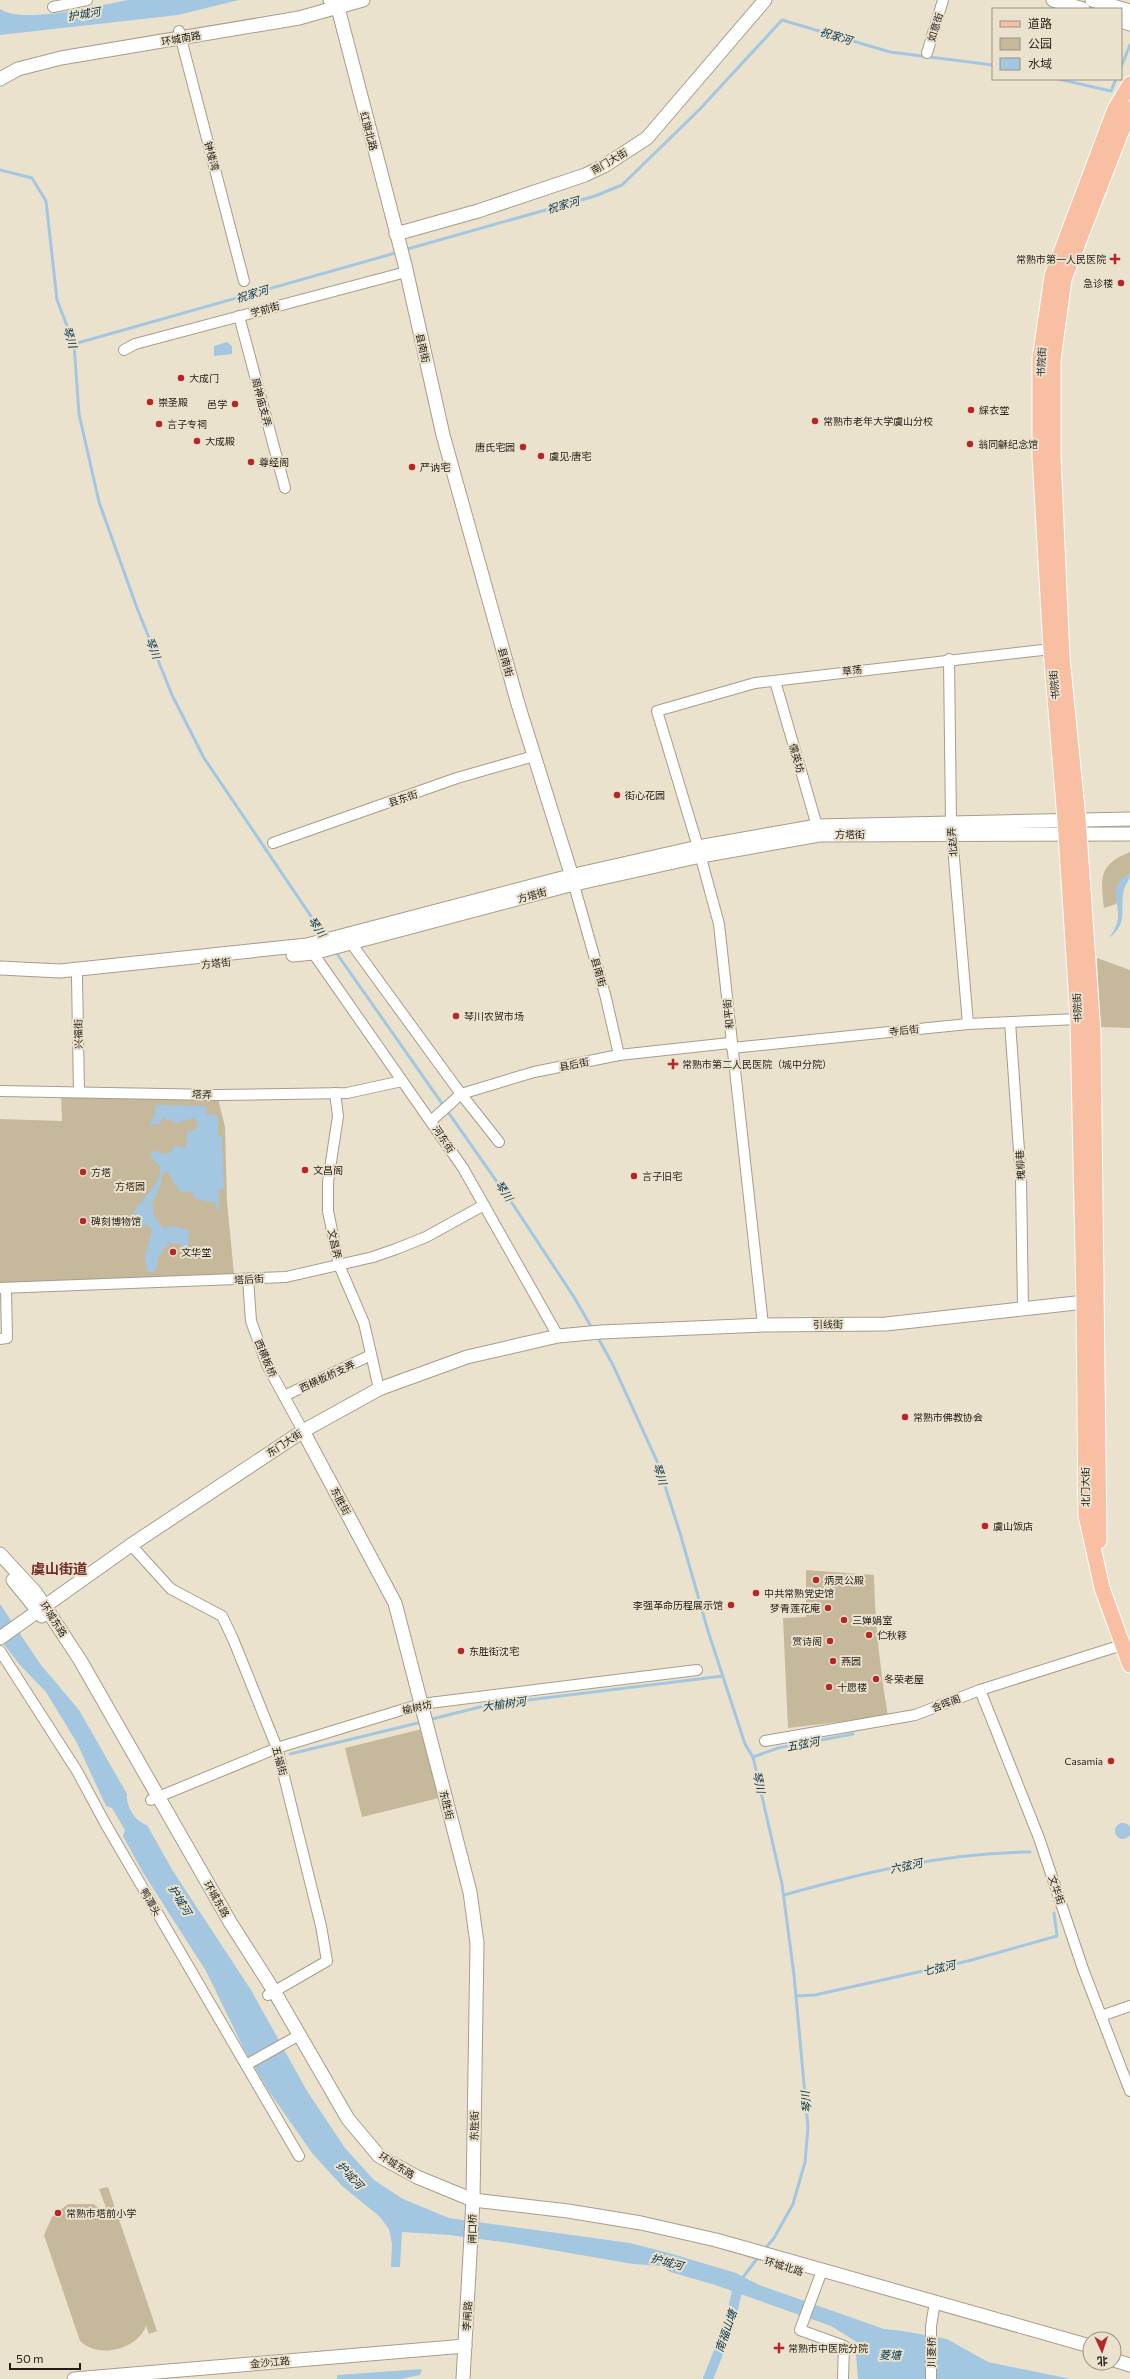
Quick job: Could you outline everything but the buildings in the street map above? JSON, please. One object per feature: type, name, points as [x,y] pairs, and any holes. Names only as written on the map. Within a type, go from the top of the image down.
[{"type":"main road","name":"书院街","points":[[1091,1301],[1093,1032],[1072,826],[1051,649],[1040,456],[1040,360],[1052,276],[1115,109],[1130,84]]},
{"type":"main road","name":"书院街","points":[[1091,1301],[1078,1019],[1072,826],[1061,638],[1053,456],[1053,360],[1064,279],[1130,109]]},
{"type":"main road","name":"北门大街","points":[[1091,1301],[1086,1516],[1102,1588],[1127,1644],[1130,1665]]},
{"type":"street","points":[[53,7],[87,0]]},
{"type":"street","name":"环城南路","points":[[0,79],[18,69],[61,58],[297,12],[335,2],[363,0]]},
{"type":"street","name":"南门大街","points":[[398,238],[585,175],[604,166],[647,138],[765,0]]},
{"type":"street","name":"如意街","points":[[927,53],[943,0]]},
{"type":"street","points":[[1053,0],[1080,8]]},
{"type":"street","points":[[1092,0],[1120,8]]},
{"type":"street","name":"红旗北路","points":[[335,2],[406,269]]},
{"type":"street","name":"环城南路","points":[[0,70],[26,57],[180,35]]},
{"type":"street","name":"钟楼湾","points":[[180,35],[244,281]]},
{"type":"street","name":"学前街","points":[[124,350],[135,344],[406,269]]},
{"type":"street","name":"县南街","points":[[406,269],[443,435],[534,756],[606,998],[619,1055]]},
{"type":"street","name":"周神庙支弄","points":[[239,316],[285,488]]},
{"type":"street","name":"草荡","points":[[657,712],[755,683],[949,659],[1051,649]]},
{"type":"street","name":"北赵弄","points":[[949,659],[951,829],[968,1024]]},
{"type":"street","name":"儒英坊","points":[[775,680],[818,830]]},
{"type":"street","name":"和平街","points":[[657,712],[700,852],[719,924],[731,1045],[763,1324]]},
{"type":"street","name":"县东街","points":[[273,843],[457,778],[534,756]]},
{"type":"street","points":[[1072,826],[1130,819]]},
{"type":"street","points":[[1072,826],[1130,834]]},
{"type":"street","name":"方塔街","points":[[0,976],[77,977],[318,949],[572,880],[700,852],[818,830],[1072,826]]},
{"type":"street","points":[[343,942],[499,1142]]},
{"type":"street","name":"方塔街","points":[[0,968],[67,970],[318,949]]},
{"type":"street","name":"河东街","points":[[318,949],[402,1082],[463,1168],[558,1336]]},
{"type":"street","name":"兴福街","points":[[77,977],[79,1092]]},
{"type":"street","name":"寺后街","points":[[731,1045],[968,1024],[1078,1019]]},
{"type":"street","name":"槐柳巷","points":[[1010,1022],[1021,1179],[1023,1309]]},
{"type":"street","name":"县后街","points":[[431,1121],[461,1094],[534,1072],[619,1055],[731,1045]]},
{"type":"street","name":"塔弄","points":[[0,1091],[218,1095],[347,1093],[402,1082]]},
{"type":"street","name":"文昌弄","points":[[335,1093],[338,1116],[328,1182],[328,1211],[339,1265],[364,1323],[379,1389]]},
{"type":"street","name":"塔后街","points":[[3,1288],[286,1277],[373,1257],[426,1237],[484,1206]]},
{"type":"street","name":"西横板桥","points":[[248,1279],[251,1321],[267,1365],[303,1430]]},
{"type":"street","points":[[0,1339],[7,1338],[3,1288]]},
{"type":"street","name":"引线街","points":[[558,1336],[601,1332],[763,1324],[886,1324],[1091,1301]]},
{"type":"street","name":"东门大街","points":[[0,1638],[131,1545],[303,1430],[379,1389],[467,1357],[558,1336]]},
{"type":"street","name":"西横板桥支弄","points":[[284,1396],[371,1355]]},
{"type":"street","name":"东胜街","points":[[303,1430],[396,1603],[470,1892],[477,1943],[473,2203]]},
{"type":"street","name":"五福街","points":[[131,1545],[171,1589],[222,1616],[277,1748],[321,1926],[327,1961],[271,1993]]},
{"type":"street","name":"环城东路","points":[[0,1554],[42,1607],[80,1660],[154,1798],[348,2119],[379,2156],[417,2178],[473,2203]]},
{"type":"street","name":"环城东路","points":[[0,1565],[42,1607]]},
{"type":"street","name":"含晖阁","points":[[766,1741],[909,1717],[980,1690],[1127,1644]]},
{"type":"street","name":"鸭潭头","points":[[0,1651],[77,1771],[105,1823],[299,2156]]},
{"type":"street","name":"榆树坊","points":[[154,1798],[277,1748],[422,1708],[697,1670]]},
{"type":"street","name":"文华街","points":[[980,1690],[1038,1838],[1101,2016],[1130,2092]]},
{"type":"street","name":"环城东路","points":[[271,1993],[294,2038],[346,2126],[379,2163],[422,2188],[473,2203]]},
{"type":"street","points":[[1101,2016],[1130,2006]]},
{"type":"street","points":[[246,2065],[294,2038]]},
{"type":"street","name":"闸口桥","points":[[472,2252],[473,2203]]},
{"type":"street","name":"环城北路","points":[[473,2203],[638,2226],[753,2254],[1082,2344]]},
{"type":"street","name":"李闸路","points":[[463,2379],[472,2252]]},
{"type":"street","name":"环城北路","points":[[774,2260],[820,2276],[935,2304],[1082,2351]]},
{"type":"street","points":[[820,2276],[800,2330],[844,2346],[843,2379]]},
{"type":"street","name":"川菱桥","points":[[931,2379],[931,2326],[935,2304]]},
{"type":"street","name":"金沙江路","points":[[74,2379],[465,2346]]},
{"type":"green space","points":[[1130,852],[1130,874],[1126,876],[1116,904],[1104,908],[1102,880],[1104,873],[1112,862]]},
{"type":"green space","points":[[1097,958],[1130,970],[1130,1028],[1100,1027]]},
{"type":"green space","name":"方塔园","points":[[61,1092],[217,1095],[225,1127],[227,1202],[234,1274],[0,1283],[0,1119],[62,1121]]},
{"type":"green space","name":"燕园","points":[[806,1570],[874,1575],[878,1646],[888,1716],[788,1728],[783,1618],[806,1617]]},
{"type":"green space","points":[[422,1729],[439,1798],[362,1817],[345,1748]]},
{"type":"green space","points":[[108,2187],[157,2331],[149,2334],[146,2326],[134,2341],[126,2346],[116,2349],[97,2350],[88,2347],[80,2341],[44,2235],[52,2217],[68,2204],[93,2204],[108,2213],[99,2189]]},
{"type":"water","name":"护城河","points":[[128,0],[239,0],[178,15],[0,35],[0,9],[11,13],[43,15]]},
{"type":"water","points":[[227,342],[232,346],[232,354],[214,356],[214,346]]},
{"type":"water","points":[[1130,874],[1129,880],[1124,889],[1122,921],[1120,926],[1109,938],[1116,926],[1118,918],[1117,887],[1123,878]]},
{"type":"water","points":[[156,1105],[206,1106],[206,1114],[218,1116],[218,1135],[222,1136],[224,1189],[219,1189],[219,1209],[216,1209],[216,1202],[209,1202],[194,1198],[193,1192],[180,1192],[167,1171],[162,1174],[161,1184],[152,1204],[154,1216],[163,1228],[174,1226],[189,1230],[188,1248],[181,1249],[181,1243],[167,1244],[167,1248],[163,1248],[163,1254],[158,1256],[157,1267],[152,1273],[147,1271],[145,1257],[152,1230],[148,1225],[132,1225],[130,1221],[159,1175],[160,1167],[150,1155],[152,1152],[159,1151],[163,1154],[170,1153],[175,1145],[184,1148],[186,1146],[187,1132],[196,1129],[198,1125],[194,1118],[177,1123],[163,1118],[159,1124],[149,1125],[154,1116]]},
{"type":"water","points":[[0,1604],[41,1665],[79,1710],[127,1794],[129,1808],[138,1820],[147,1825],[173,1871],[251,1990],[307,2091],[345,2148],[374,2180],[403,2199],[449,2218],[630,2243],[669,2253],[736,2273],[759,2285],[884,2329],[947,2339],[988,2362],[1071,2379],[858,2379],[856,2355],[860,2344],[831,2326],[712,2284],[670,2272],[662,2266],[633,2264],[517,2244],[449,2235],[402,2232],[400,2267],[391,2267],[392,2244],[389,2229],[379,2216],[342,2186],[312,2153],[268,2090],[244,2049],[206,1971],[142,1871],[123,1836],[125,1830],[112,1808],[106,1806],[77,1743],[46,1692],[19,1664],[0,1639]]},
{"type":"water","points":[[1123,1823],[1129,1825],[1131,1831],[1129,1837],[1123,1839],[1117,1837],[1115,1831],[1117,1825]]},
{"type":"water","points":[[422,2369],[420,2375],[401,2379],[337,2379],[337,2375]]},
{"type":"waterway","name":"祝家河","points":[[404,250],[595,196],[622,185],[699,110],[782,20],[890,52],[992,65]]},
{"type":"waterway","name":"祝家河","points":[[1122,65],[1130,45]]},
{"type":"waterway","name":"祝家河","points":[[1062,80],[1111,91],[1116,80]]},
{"type":"waterway","name":"琴川","points":[[0,170],[32,178],[46,201],[57,300],[74,344],[79,414],[99,502],[137,608],[172,695],[204,758],[325,937]]},
{"type":"waterway","name":"祝家河","points":[[74,344],[399,252]]},
{"type":"waterway","name":"琴川","points":[[335,951],[514,1206],[574,1297],[593,1330]]},
{"type":"waterway","name":"琴川","points":[[597,1336],[613,1365],[657,1461],[680,1533],[708,1631],[745,1744],[753,1757],[782,1884],[794,1975],[808,2127],[805,2162],[793,2204],[774,2238],[764,2250]]},
{"type":"waterway","name":"大榆树河","points":[[428,1720],[488,1705],[723,1676]]},
{"type":"waterway","name":"大榆树河","points":[[290,1754],[422,1722]]},
{"type":"waterway","name":"五弦河","points":[[753,1757],[778,1748],[853,1734]]},
{"type":"waterway","name":"六弦河","points":[[784,1895],[906,1865],[967,1856],[1030,1852]]},
{"type":"waterway","name":"七弦河","points":[[796,1996],[815,1995],[968,1961],[1057,1936],[1054,1913]]},
{"type":"waterway","name":"琴川","points":[[741,2280],[759,2256]]},
{"type":"waterway","name":"南福山塘","points":[[708,2379],[730,2323],[739,2282]]},
{"type":"place","name":"常熟市第一人民医院","points":[[1115,259]]},
{"type":"place","name":"急诊楼","points":[[1121,283]]},
{"type":"place","name":"大成门","points":[[181,378]]},
{"type":"place","name":"崇圣殿","points":[[150,402]]},
{"type":"place","name":"邑学","points":[[235,404]]},
{"type":"place","name":"綵衣堂","points":[[971,410]]},
{"type":"place","name":"常熟市老年大学虞山分校","points":[[815,421]]},
{"type":"place","name":"言子专祠","points":[[159,424]]},
{"type":"place","name":"大成殿","points":[[197,441]]},
{"type":"place","name":"翁同龢纪念馆","points":[[970,444]]},
{"type":"place","name":"唐氏宅园","points":[[523,447]]},
{"type":"place","name":"虞见·唐宅","points":[[541,456]]},
{"type":"place","name":"尊经阁","points":[[251,462]]},
{"type":"place","name":"严讷宅","points":[[412,467]]},
{"type":"place","name":"街心花园","points":[[617,795]]},
{"type":"place","name":"琴川农贸市场","points":[[456,1016]]},
{"type":"place","name":"常熟市第二人民医院（城中分院）","points":[[673,1064]]},
{"type":"place","name":"文昌阁","points":[[305,1170]]},
{"type":"place","name":"方塔","points":[[83,1172]]},
{"type":"place","name":"言子旧宅","points":[[634,1176]]},
{"type":"place","name":"碑刻博物馆","points":[[83,1221]]},
{"type":"place","name":"文华堂","points":[[173,1252]]},
{"type":"place","name":"常熟市佛教协会","points":[[905,1417]]},
{"type":"place","name":"虞山饭店","points":[[985,1526]]},
{"type":"place","name":"炳灵公殿","points":[[816,1580]]},
{"type":"place","name":"中共常熟党史馆","points":[[756,1593]]},
{"type":"place","name":"李强革命历程展示馆","points":[[731,1605]]},
{"type":"place","name":"梦青莲花庵","points":[[828,1608]]},
{"type":"place","name":"三婵娟室","points":[[844,1620]]},
{"type":"place","name":"伫秋簃","points":[[869,1635]]},
{"type":"place","name":"赏诗阁","points":[[830,1641]]},
{"type":"place","name":"东胜街沈宅","points":[[461,1651]]},
{"type":"place","name":"燕园","points":[[833,1661]]},
{"type":"place","name":"冬荣老屋","points":[[876,1679]]},
{"type":"place","name":"十愿楼","points":[[829,1687]]},
{"type":"place","name":"Casamia","points":[[1111,1761]]},
{"type":"place","name":"常熟市塔前小学","points":[[58,2213]]},
{"type":"place","name":"常熟市中医院分院","points":[[779,2348]]},
{"type":"district","name":"虞山街道","points":[[59,1569]]},
{"type":"water label","name":"菱塘","points":[[890,2355]]}]
